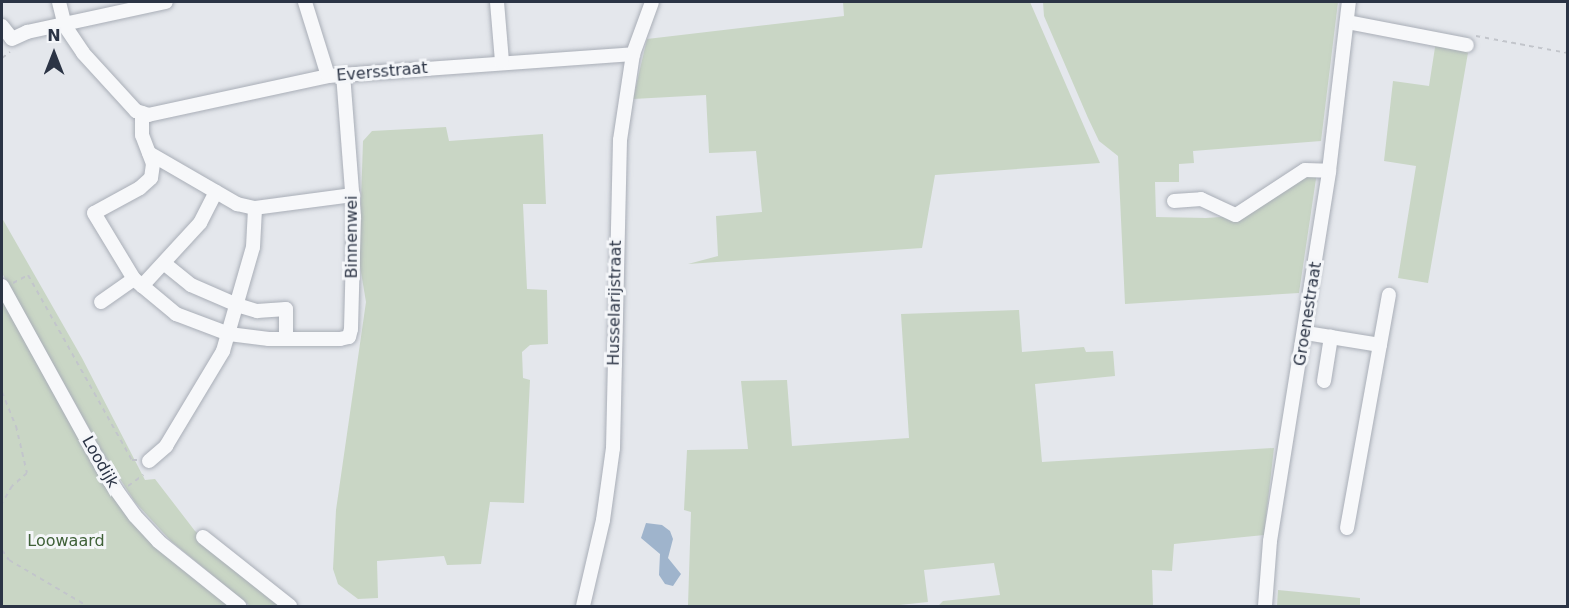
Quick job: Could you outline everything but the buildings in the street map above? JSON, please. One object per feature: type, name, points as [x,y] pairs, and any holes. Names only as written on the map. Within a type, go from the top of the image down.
[{"type":"street","points":[[59,2],[65,26],[83,53],[139,112]]},
{"type":"street","points":[[2,26],[12,39],[27,32],[65,26],[166,2]]},
{"type":"street","name":"Binnenwei","points":[[139,112],[142,135],[153,164],[151,178],[140,188],[94,213],[138,283],[176,314],[229,334],[286,339],[349,337],[353,195],[335,75],[305,2]]},
{"type":"street","points":[[496,2],[502,62]]},
{"type":"street","name":"Husselarijstraat","points":[[583,606],[603,520],[613,448],[616,187],[633,54],[651,2]]},
{"type":"street","name":"Groenestraat","points":[[1265,606],[1270,541],[1306,333],[1329,171],[1349,2]]},
{"type":"street","points":[[1347,22],[1467,45]]},
{"type":"street","name":"Eversstraat","points":[[139,112],[148,115],[335,75],[633,54]]},
{"type":"street","points":[[149,153],[212,199],[237,204],[255,214],[353,195]]},
{"type":"street","points":[[1174,201],[1201,199],[1236,215],[1305,170],[1329,171]]},
{"type":"street","points":[[101,302],[138,283],[165,264],[200,223],[212,199]]},
{"type":"street","points":[[149,461],[166,446],[223,351],[237,305],[255,214]]},
{"type":"street","points":[[165,264],[191,285],[237,305],[257,311],[286,309],[286,339]]},
{"type":"street","name":"Loodijk","points":[[2,287],[118,492],[158,541],[238,606]]},
{"type":"street","points":[[1347,528],[1389,295]]},
{"type":"street","points":[[1306,333],[1380,345]]},
{"type":"street","points":[[1324,381],[1330,337]]},
{"type":"street","points":[[203,537],[290,606]]},
{"type":"path","points":[[1467,45],[1474,35],[1568,53]]},
{"type":"path","points":[[2,287],[28,275],[132,460],[149,461]]},
{"type":"path","points":[[2,392],[16,426],[27,473],[12,486],[2,503]]},
{"type":"path","points":[[118,492],[143,474]]},
{"type":"path","points":[[2,550],[9,560],[87,606]]},
{"type":"green space","points":[[843,2],[1030,2],[1100,163],[935,175],[922,248],[688,264],[718,256],[716,216],[762,212],[756,151],[709,153],[706,95],[633,99],[647,39],[844,16]]},
{"type":"green space","points":[[1043,2],[1338,2],[1321,141],[1193,151],[1194,163],[1179,164],[1179,182],[1155,182],[1156,217],[1206,218],[1235,216],[1280,186],[1317,172],[1299,293],[1125,304],[1118,156],[1099,141],[1044,16]]},
{"type":"green space","points":[[1436,41],[1469,47],[1428,283],[1398,278],[1416,166],[1384,161],[1393,81],[1429,86]]},
{"type":"green space","points":[[446,127],[449,141],[543,134],[546,204],[523,204],[527,289],[547,290],[548,344],[530,345],[522,352],[523,378],[530,380],[524,503],[490,502],[481,564],[447,565],[444,556],[377,561],[378,598],[358,599],[338,584],[333,569],[336,510],[366,302],[359,260],[363,141],[372,131]]},
{"type":"green space","points":[[2,218],[82,358],[145,480],[155,479],[195,531],[284,606],[250,606],[171,541],[135,502],[100,448],[2,273]]},
{"type":"green space","name":"Loowaard","points":[[2,299],[50,387],[162,550],[228,606],[2,606]]},
{"type":"green space","points":[[1019,310],[1022,352],[1084,347],[1086,352],[1113,351],[1115,376],[1035,384],[1042,462],[1274,448],[1264,535],[1174,544],[1172,571],[1152,570],[1153,606],[938,606],[943,601],[1000,595],[994,563],[924,570],[928,602],[890,606],[688,605],[691,512],[684,510],[687,450],[748,449],[741,381],[787,380],[792,446],[909,438],[901,314]]},
{"type":"green space","points":[[1278,590],[1360,598],[1360,606],[1277,606]]},
{"type":"water","points":[[646,523],[662,525],[670,531],[673,539],[668,558],[681,574],[673,586],[665,584],[659,575],[660,554],[641,538]]}]
